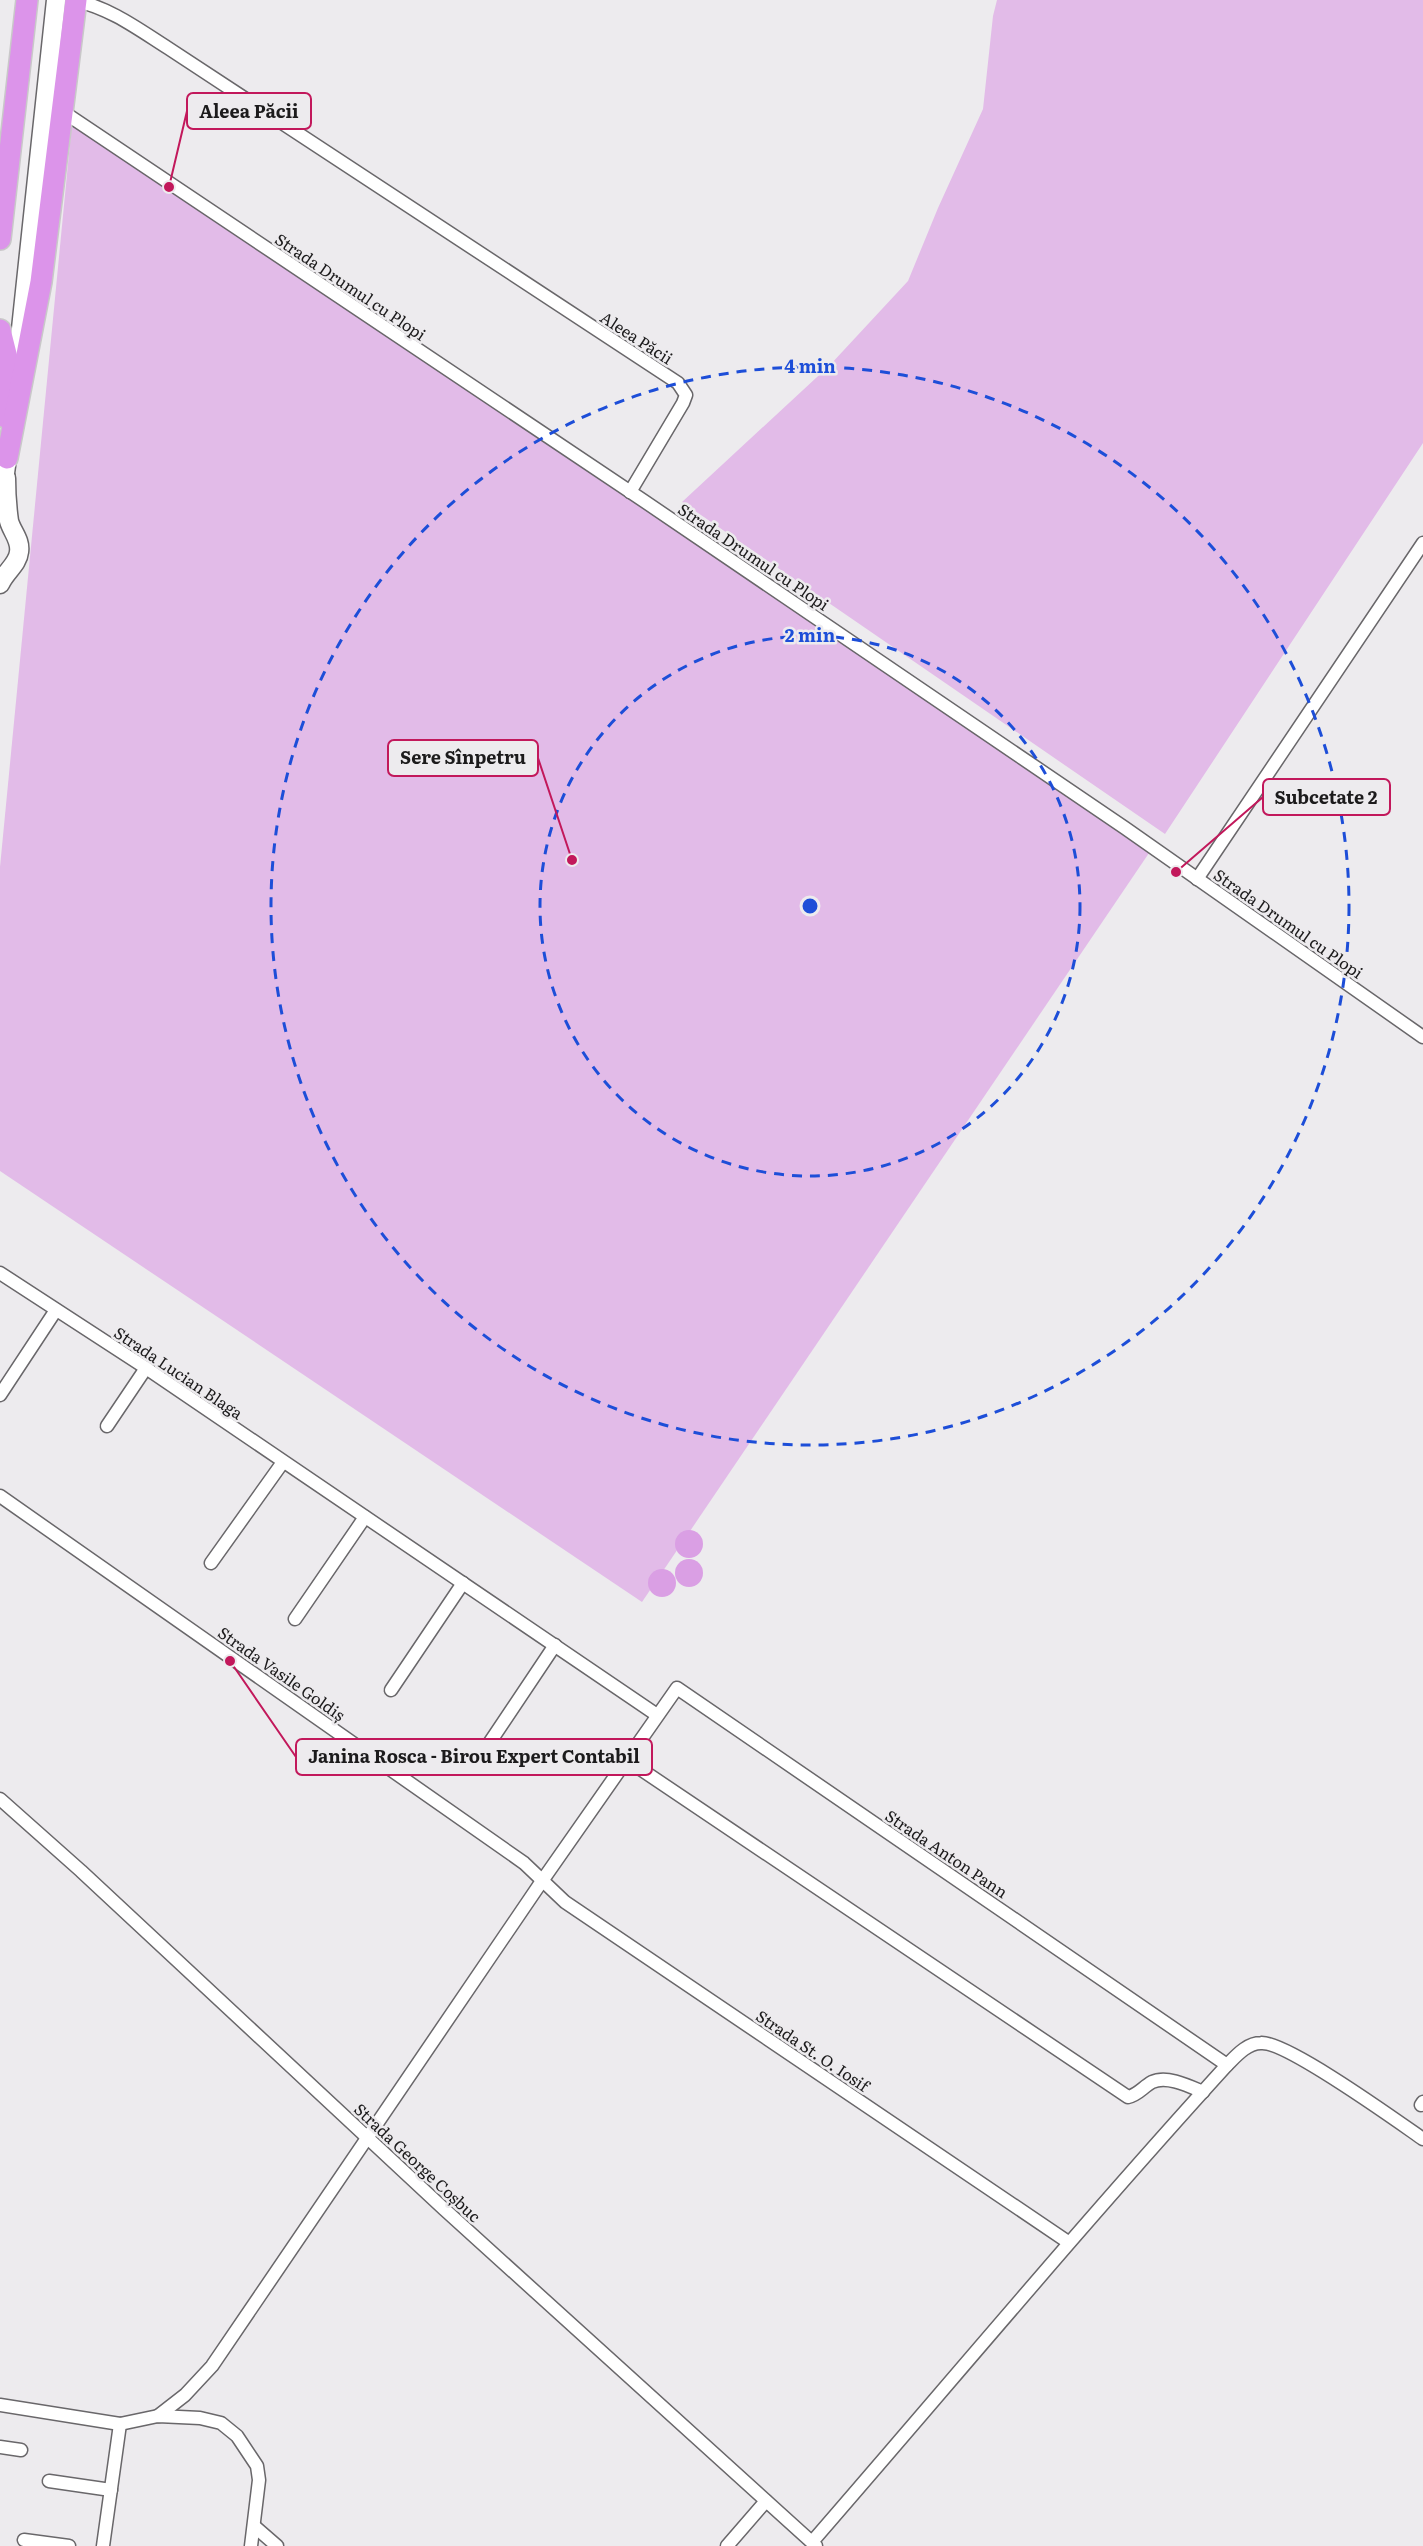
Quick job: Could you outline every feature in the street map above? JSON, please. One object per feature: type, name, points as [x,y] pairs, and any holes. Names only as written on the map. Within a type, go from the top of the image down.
[{"type":"highway","points":[[0,239],[27,0]]},
{"type":"highway","points":[[6,466],[41,282],[62,111],[70,0]]},
{"type":"highway","points":[[0,330],[7,358],[6,466]]},
{"type":"main road","points":[[0,492],[6,466],[70,0]]},
{"type":"main road","points":[[3,574],[14,564],[20,551],[19,544],[6,529],[6,466]]},
{"type":"street","name":"Aleea Păcii","points":[[70,0],[92,5],[105,11],[168,48],[678,383],[686,395],[683,403],[630,492]]},
{"type":"street","name":"Strada Drumul cu Plopi","points":[[62,111],[630,492],[1422,1035]]},
{"type":"street","points":[[1197,879],[1423,543]]},
{"type":"street","name":"Strada Lucian Blaga","points":[[0,1273],[146,1368],[657,1715]]},
{"type":"street","points":[[0,1395],[56,1310]]},
{"type":"street","points":[[107,1426],[146,1368]]},
{"type":"street","points":[[211,1563],[283,1462]]},
{"type":"street","name":"Strada Vasile Goldiș","points":[[0,1496],[524,1863],[542,1881]]},
{"type":"street","points":[[295,1619],[365,1516]]},
{"type":"street","points":[[391,1690],[463,1583]]},
{"type":"street","points":[[480,1757],[555,1645]]},
{"type":"street","name":"Strada Anton Pann","points":[[657,1715],[677,1688],[1227,2065]]},
{"type":"street","points":[[158,2416],[185,2395],[212,2366],[657,1715]]},
{"type":"street","points":[[627,1760],[1128,2097],[1134,2096],[1152,2082],[1160,2080],[1182,2084],[1203,2092]]},
{"type":"street","name":"Strada George Coșbuc","points":[[0,1799],[81,1871],[367,2138],[814,2544]]},
{"type":"street","name":"Strada St. O. Iosif","points":[[542,1881],[565,1902],[1068,2242]]},
{"type":"street","points":[[814,2544],[1068,2242],[1227,2065],[1248,2046],[1260,2042],[1277,2046],[1366,2099],[1423,2139]]},
{"type":"street","points":[[0,2405],[120,2424],[158,2416],[200,2418],[221,2423],[237,2436],[257,2466],[259,2480],[251,2546]]},
{"type":"street","points":[[103,2546],[120,2424]]},
{"type":"street","points":[[0,2446],[21,2450]]},
{"type":"street","points":[[49,2481],[111,2490]]},
{"type":"street","points":[[727,2546],[766,2501]]},
{"type":"street","points":[[254,2526],[277,2546]]},
{"type":"street","points":[[24,2540],[69,2546]]},
{"type":"shaded area","points":[[997,0],[1423,0],[1423,443],[1165,834],[682,502],[830,365],[908,281],[983,109],[993,16]]},
{"type":"shaded area","points":[[73,112],[1149,853],[642,1602],[0,1171],[0,867]]},
{"type":"shaded area","points":[[689,1530],[699,1534],[703,1544],[699,1554],[689,1558],[679,1554],[675,1544],[679,1534]]},
{"type":"shaded area","points":[[689,1559],[699,1563],[703,1573],[699,1583],[689,1587],[679,1583],[675,1573],[679,1563]]},
{"type":"shaded area","points":[[662,1569],[672,1573],[676,1583],[672,1593],[662,1597],[652,1593],[648,1583],[652,1573]]},
{"type":"place","name":"Aleea Păcii","points":[[169,187]]},
{"type":"place","name":"Sere Sînpetru","points":[[572,860]]},
{"type":"place","name":"Subcetate 2","points":[[1176,872]]},
{"type":"place","name":"Janina Rosca - Birou Expert Contabil","points":[[230,1661]]}]
